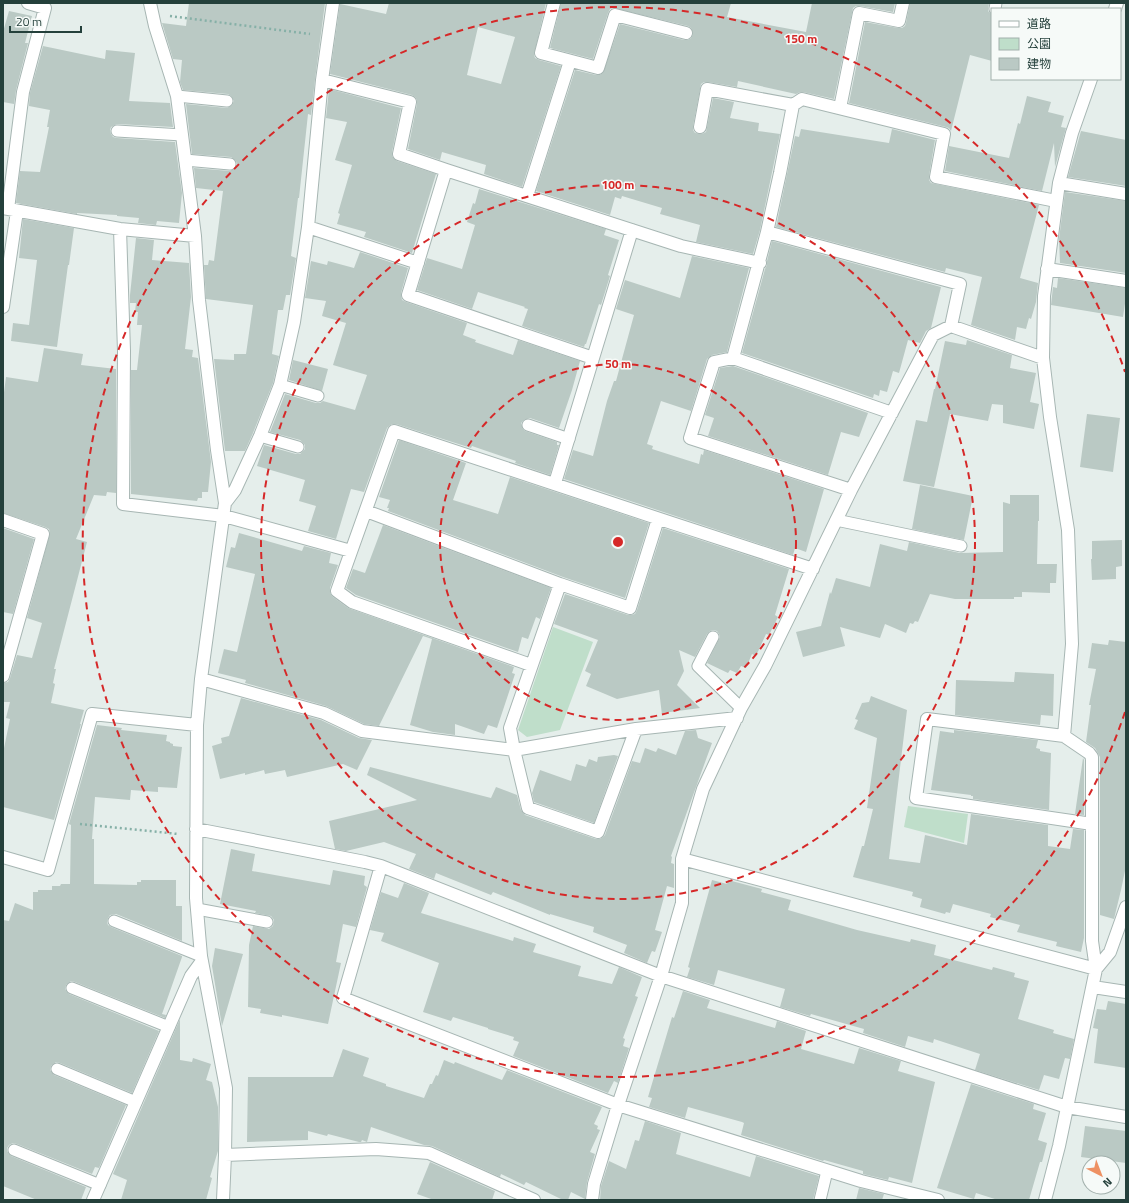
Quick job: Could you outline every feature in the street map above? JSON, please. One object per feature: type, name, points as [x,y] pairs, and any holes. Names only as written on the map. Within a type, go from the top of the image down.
[{"type":"street","points":[[3,307],[9,209],[23,92],[45,8],[28,3]]},
{"type":"street","points":[[225,504],[235,490],[260,436],[280,385],[294,322],[308,227],[322,80],[333,3]]},
{"type":"street","points":[[554,3],[541,53],[598,68],[615,15],[686,32]]},
{"type":"street","points":[[840,108],[859,13],[899,21],[903,3]]},
{"type":"street","points":[[151,8],[177,96],[195,236],[199,300],[225,504],[201,679],[197,725],[196,833],[196,898],[201,959],[226,1088],[223,1200]]},
{"type":"street","points":[[527,196],[570,61]]},
{"type":"street","points":[[322,80],[410,102],[399,154],[681,246],[760,263]]},
{"type":"street","points":[[1064,736],[1072,644],[1068,530],[1050,417],[1043,358],[1044,296],[1059,183],[1072,133],[1091,80]]},
{"type":"street","points":[[700,127],[707,89],[793,105],[802,99],[944,134],[936,177],[1056,201]]},
{"type":"street","points":[[733,358],[760,263],[793,105]]},
{"type":"street","points":[[446,170],[408,295],[593,358]]},
{"type":"street","points":[[1059,183],[1126,194]]},
{"type":"street","points":[[9,209],[120,228],[195,236]]},
{"type":"street","points":[[308,227],[418,263]]},
{"type":"street","points":[[120,228],[124,351],[123,504],[224,516],[351,551]]},
{"type":"street","points":[[555,484],[632,230]]},
{"type":"street","points":[[767,232],[960,284],[952,326]]},
{"type":"street","points":[[1047,269],[1126,281]]},
{"type":"street","points":[[592,1200],[594,1184],[618,1105],[661,976],[682,903],[682,859],[703,789],[739,713],[765,666],[851,490],[933,335],[952,326],[1043,358]]},
{"type":"street","points":[[851,490],[690,438],[714,362],[733,358],[892,413]]},
{"type":"street","points":[[531,665],[352,602],[337,591],[394,431],[813,569]]},
{"type":"street","points":[[366,512],[560,584],[630,608],[658,519]]},
{"type":"street","points":[[3,520],[43,534],[3,676]]},
{"type":"street","points":[[560,584],[510,728],[528,808],[598,832],[636,729]]},
{"type":"street","points":[[201,679],[324,713],[362,731],[514,750],[739,713]]},
{"type":"street","points":[[3,857],[48,870],[92,714],[197,725]]},
{"type":"street","points":[[1045,1200],[1059,1146],[1096,969],[1092,941],[1092,824],[1092,757],[1089,753],[1064,736],[927,719],[916,798],[1092,824]]},
{"type":"street","points":[[196,833],[381,866],[661,976],[1067,1108],[1126,1117]]},
{"type":"street","points":[[682,859],[1096,969]]},
{"type":"street","points":[[381,866],[343,998],[618,1105],[827,1171],[938,1200]]},
{"type":"street","points":[[1096,969],[1110,952],[1126,907]]},
{"type":"street","points":[[93,1200],[191,976],[201,959]]},
{"type":"street","points":[[1093,988],[1126,992]]},
{"type":"street","points":[[225,1155],[376,1149],[429,1153],[534,1200]]},
{"type":"lane","points":[[177,96],[227,101]]},
{"type":"lane","points":[[117,131],[182,135]]},
{"type":"lane","points":[[185,160],[230,164]]},
{"type":"lane","points":[[280,385],[318,396]]},
{"type":"lane","points":[[528,425],[569,439]]},
{"type":"lane","points":[[260,436],[298,447]]},
{"type":"lane","points":[[836,520],[961,546]]},
{"type":"lane","points":[[713,637],[698,666],[739,713]]},
{"type":"lane","points":[[197,909],[268,922]]},
{"type":"lane","points":[[114,921],[201,959]]},
{"type":"lane","points":[[72,988],[169,1027]]},
{"type":"lane","points":[[56,1069],[136,1102]]},
{"type":"lane","points":[[14,1150],[100,1185]]},
{"type":"lane","points":[[820,1200],[827,1171]]},
{"type":"path","points":[[151,8],[328,37]]},
{"type":"path","points":[[61,822],[196,833]]},
{"type":"green space","points":[[553,627],[593,642],[560,730],[527,737],[518,730]]},
{"type":"green space","points":[[908,806],[968,814],[964,843],[904,827]]},
{"type":"building","points":[[189,3],[325,3],[311,115],[308,114],[291,256],[296,258],[290,295],[286,295],[283,310],[278,310],[272,354],[279,356],[273,383],[245,451],[225,451],[214,359],[234,360],[234,354],[246,354],[253,305],[206,299],[204,265],[208,265],[209,260],[214,261],[223,191],[196,188],[194,168],[230,171],[235,168],[237,164],[231,157],[192,154],[186,104],[227,108],[232,105],[234,101],[228,94],[183,90],[180,82],[182,60],[173,59],[162,23],[186,26]]},
{"type":"building","points":[[389,3],[546,3],[534,55],[535,58],[539,60],[561,66],[522,187],[484,174],[486,165],[442,152],[440,160],[408,149],[417,104],[415,97],[330,74],[340,4],[386,14]],"holes":[[[478,27],[515,37],[501,84],[467,75]]]},
{"type":"building","points":[[561,3],[731,3],[727,17],[806,32],[812,3],[895,3],[893,12],[860,6],[853,8],[834,99],[803,92],[796,94],[738,81],[737,87],[708,82],[701,84],[693,126],[695,133],[702,134],[706,132],[713,98],[734,102],[730,118],[759,123],[758,131],[780,134],[760,230],[753,254],[696,242],[700,225],[660,214],[662,208],[622,196],[621,199],[615,197],[610,215],[536,191],[575,70],[596,75],[603,73],[620,24],[684,40],[691,38],[693,34],[691,28],[688,26],[613,8],[610,9],[608,13],[593,59],[550,48]]},
{"type":"building","points":[[910,3],[989,3],[988,11],[991,14],[991,61],[970,55],[951,131],[946,127],[849,103],[865,22],[898,28],[902,28],[906,23]]},
{"type":"building","points":[[9,11],[32,16],[25,43],[28,43],[14,104],[3,102],[3,32]]},
{"type":"building","points":[[43,46],[105,59],[106,50],[135,53],[129,101],[170,103],[173,127],[117,124],[111,127],[111,134],[113,137],[117,138],[175,142],[182,193],[179,223],[157,221],[156,225],[138,223],[139,218],[117,215],[77,214],[16,203],[20,171],[40,172],[49,127],[47,127],[50,110],[29,106],[30,93]]},
{"type":"building","points":[[329,89],[401,108],[392,156],[397,161],[436,174],[412,253],[364,237],[366,232],[337,224],[340,214],[338,213],[352,165],[335,160],[347,122],[326,118]]},
{"type":"building","points":[[1027,96],[1051,102],[1048,112],[1064,116],[1061,127],[1066,128],[1055,167],[1054,143],[1042,191],[945,171],[949,146],[1009,158]]},
{"type":"building","points":[[801,129],[889,143],[892,129],[935,140],[929,176],[931,183],[1039,205],[1020,278],[1038,283],[1036,302],[1031,319],[1029,318],[1026,329],[1017,327],[1015,340],[971,325],[982,277],[946,268],[945,272],[776,227],[795,136],[799,137]]},
{"type":"building","points":[[1081,131],[1126,140],[1126,186],[1068,177]]},
{"type":"building","points":[[479,189],[606,229],[604,235],[619,240],[608,275],[610,276],[601,305],[599,304],[584,347],[522,326],[528,309],[524,308],[525,307],[478,292],[472,309],[417,290],[427,258],[462,269],[475,225],[467,222],[473,203],[475,204]]},
{"type":"building","points":[[1065,192],[1126,201],[1126,273],[1060,263],[1059,239]]},
{"type":"building","points":[[23,219],[74,228],[57,347],[11,341],[13,323],[29,325],[37,260],[19,258]]},
{"type":"building","points":[[136,238],[154,240],[152,260],[189,263],[191,297],[185,349],[193,350],[192,357],[198,358],[211,462],[208,492],[202,492],[202,498],[198,498],[197,501],[131,494],[131,370],[137,370],[142,325],[137,325],[138,312],[135,312],[136,303],[130,303]]},
{"type":"building","points":[[772,241],[941,287],[931,328],[926,331],[920,343],[908,340],[899,373],[893,371],[887,392],[880,390],[879,396],[874,394],[873,398],[742,353],[767,265]]},
{"type":"building","points":[[360,252],[408,268],[401,293],[402,300],[467,323],[463,335],[476,340],[475,342],[513,355],[518,340],[580,361],[559,428],[530,418],[521,423],[525,431],[557,442],[557,445],[559,445],[550,475],[515,463],[516,461],[472,446],[471,448],[392,424],[387,428],[364,492],[351,489],[336,539],[308,531],[316,506],[299,501],[305,480],[257,466],[264,445],[296,454],[300,454],[305,449],[305,445],[300,440],[270,432],[285,394],[316,403],[323,401],[355,410],[367,375],[333,365],[346,323],[322,316],[326,301],[305,298],[311,261],[327,265],[328,261],[354,268]]},
{"type":"building","points":[[692,256],[749,268],[727,352],[712,355],[707,359],[691,411],[661,401],[647,444],[653,446],[652,449],[699,464],[701,454],[703,455],[704,450],[824,489],[806,552],[795,548],[793,555],[564,479],[573,450],[593,456],[607,401],[614,381],[616,381],[634,315],[616,309],[625,280],[680,298]]},
{"type":"building","points":[[1058,278],[1126,288],[1123,317],[1051,305],[1053,287],[1057,288]]},
{"type":"building","points":[[967,340],[1012,355],[1010,368],[1036,373],[1030,402],[1039,404],[1034,429],[1003,423],[1003,405],[992,404],[988,421],[950,414],[934,487],[903,481],[916,420],[927,422],[945,341],[966,345]]},
{"type":"building","points":[[44,348],[83,354],[81,365],[116,369],[116,493],[107,492],[106,496],[94,495],[76,539],[87,542],[54,669],[56,669],[53,683],[55,684],[51,703],[84,710],[54,820],[3,807],[3,753],[10,719],[6,718],[10,702],[3,702],[3,683],[8,682],[10,678],[17,655],[32,658],[42,623],[27,618],[50,533],[49,529],[45,527],[3,513],[3,400],[6,377],[38,382]]},
{"type":"building","points":[[293,360],[328,369],[322,391],[289,380]]},
{"type":"building","points":[[733,366],[868,413],[859,437],[841,432],[828,475],[708,436],[714,418],[705,415],[720,368]]},
{"type":"building","points":[[1087,414],[1120,418],[1113,472],[1080,467]]},
{"type":"building","points":[[399,440],[466,463],[453,500],[498,514],[510,477],[649,523],[625,598],[563,577],[388,511],[389,508],[387,508],[390,500],[379,497]]},
{"type":"building","points":[[920,485],[973,496],[964,540],[912,529]]},
{"type":"building","points":[[1010,495],[1039,495],[1037,564],[1057,564],[1056,583],[1050,583],[1050,593],[1022,592],[1022,597],[1014,597],[1014,599],[955,599],[930,594],[918,622],[915,621],[913,624],[910,623],[906,633],[885,624],[880,638],[840,627],[845,646],[803,657],[796,632],[821,626],[830,592],[831,594],[836,578],[870,587],[880,544],[907,551],[909,542],[960,553],[1003,552],[1003,502],[1010,504]]},
{"type":"building","points":[[383,525],[551,588],[540,619],[536,617],[528,639],[522,637],[518,652],[356,595],[346,588],[353,569],[365,573]]},
{"type":"building","points":[[3,528],[34,539],[13,614],[3,612]]},
{"type":"building","points":[[663,528],[789,569],[775,615],[778,617],[769,635],[766,634],[756,656],[752,654],[746,668],[741,666],[737,673],[730,670],[728,673],[707,663],[720,637],[717,631],[710,631],[695,657],[679,650],[684,671],[677,685],[700,708],[663,713],[662,715],[659,690],[617,699],[586,686],[591,674],[585,671],[598,640],[554,624],[565,594],[628,615],[635,614]]},
{"type":"building","points":[[239,533],[302,551],[304,546],[331,553],[329,563],[338,565],[330,588],[330,593],[348,608],[514,667],[512,673],[515,674],[497,728],[488,725],[484,734],[455,724],[455,735],[433,732],[410,725],[432,639],[423,636],[379,726],[364,724],[326,706],[245,683],[246,680],[218,673],[224,649],[237,652],[255,574],[226,567],[231,547],[235,548]]},
{"type":"building","points":[[1122,540],[1122,566],[1116,567],[1116,579],[1092,580],[1092,541]]},
{"type":"building","points":[[1109,640],[1126,642],[1126,866],[1114,919],[1100,915],[1100,757],[1095,748],[1086,742],[1091,705],[1089,705],[1096,669],[1088,668],[1092,643],[1108,645]]},
{"type":"building","points":[[1015,672],[1054,674],[1053,716],[1041,715],[1040,725],[955,715],[956,680],[1014,682]]},
{"type":"building","points":[[871,696],[907,710],[889,859],[920,863],[925,835],[967,845],[971,814],[1048,825],[1048,846],[1070,849],[1073,829],[1084,830],[1084,938],[1081,952],[1056,946],[1057,942],[1017,932],[1020,925],[990,917],[991,914],[953,904],[950,913],[946,912],[945,914],[920,907],[922,899],[912,896],[913,892],[853,877],[862,846],[864,846],[873,809],[867,808],[877,738],[854,729],[858,720],[855,719],[862,703],[869,702]]},
{"type":"building","points":[[241,698],[321,720],[359,738],[372,740],[357,770],[343,764],[287,777],[285,770],[265,774],[264,770],[220,779],[212,746],[222,743],[221,738],[229,736]]},
{"type":"building","points":[[97,725],[122,728],[121,730],[167,735],[166,741],[173,744],[173,746],[182,747],[177,788],[158,787],[158,792],[131,790],[130,800],[95,797],[92,839],[94,839],[94,884],[137,885],[137,882],[141,882],[141,880],[176,880],[176,906],[182,906],[182,941],[116,914],[110,915],[107,922],[111,927],[182,957],[162,1014],[166,1015],[165,1018],[75,982],[71,981],[66,985],[65,989],[69,994],[159,1031],[132,1093],[60,1063],[56,1062],[51,1066],[50,1070],[54,1075],[126,1105],[99,1168],[95,1167],[92,1174],[17,1144],[13,1143],[9,1145],[7,1151],[11,1156],[86,1187],[81,1200],[37,1200],[3,1186],[3,920],[9,921],[15,903],[33,910],[33,892],[38,892],[38,890],[52,890],[52,886],[70,884],[71,825],[69,824]]},
{"type":"building","points":[[696,730],[698,738],[712,743],[671,856],[671,863],[674,864],[674,888],[667,886],[655,930],[662,932],[655,952],[652,951],[647,963],[624,953],[627,945],[593,932],[594,927],[550,915],[493,892],[491,895],[436,873],[434,879],[409,869],[416,854],[384,842],[346,851],[335,849],[329,821],[417,800],[367,775],[370,767],[491,798],[496,787],[517,795],[521,810],[525,815],[596,839],[600,839],[605,835],[632,761],[640,763],[645,748],[656,752],[658,748],[676,755],[685,731]]},
{"type":"building","points":[[954,730],[1038,740],[1036,748],[1040,749],[1040,751],[1051,753],[1049,810],[973,799],[973,796],[971,795],[931,790],[940,731],[954,733]]},
{"type":"building","points":[[618,756],[594,823],[534,802],[532,793],[540,770],[571,781],[576,764],[586,767],[589,759],[597,762],[598,757]]},
{"type":"building","points":[[1083,758],[1084,760],[1084,815],[1075,814]]},
{"type":"building","points":[[231,849],[255,854],[252,871],[330,885],[333,870],[365,876],[364,885],[367,887],[356,927],[343,924],[336,962],[341,963],[328,1024],[282,1015],[282,1017],[260,1013],[261,1009],[248,1007],[249,945],[253,926],[269,929],[273,926],[274,920],[271,916],[255,913],[256,911],[220,904]]},
{"type":"building","points":[[712,880],[727,884],[728,880],[762,889],[761,892],[791,900],[788,910],[857,930],[910,942],[911,939],[936,945],[934,955],[992,970],[993,967],[1015,973],[1014,977],[1029,981],[1018,1019],[1054,1030],[1053,1033],[1074,1039],[1070,1059],[1065,1058],[1059,1079],[1044,1075],[1039,1090],[975,1070],[980,1054],[934,1039],[933,1043],[908,1036],[905,1047],[863,1033],[864,1029],[780,1007],[785,989],[718,970],[714,985],[687,977],[690,968],[688,967]]},
{"type":"building","points":[[404,883],[429,893],[421,913],[513,941],[514,937],[536,944],[533,952],[581,966],[578,976],[612,984],[619,967],[642,977],[635,996],[638,997],[623,1038],[625,1039],[623,1046],[629,1048],[618,1083],[614,1081],[608,1093],[513,1056],[519,1042],[513,1040],[514,1037],[453,1017],[451,1021],[423,1012],[439,963],[381,941],[384,933],[370,930],[381,892],[398,898]]},
{"type":"building","points":[[215,948],[243,954],[222,1026],[212,966]]},
{"type":"building","points":[[683,991],[710,1000],[707,1008],[775,1028],[777,1021],[806,1031],[801,1049],[854,1064],[859,1048],[901,1061],[898,1071],[935,1082],[912,1183],[889,1177],[888,1180],[863,1174],[863,1171],[824,1160],[823,1161],[741,1135],[744,1123],[742,1122],[688,1107],[685,1118],[649,1107],[652,1098],[648,1097],[672,1017],[674,1018]]},
{"type":"building","points":[[1108,1001],[1126,1004],[1126,1068],[1094,1063],[1098,1029],[1093,1028],[1097,1009],[1106,1010]]},
{"type":"building","points":[[180,1019],[180,1060],[192,1062],[193,1058],[211,1064],[206,1080],[212,1082],[218,1107],[218,1151],[210,1177],[212,1178],[206,1200],[121,1200],[127,1180],[113,1174]]},
{"type":"building","points":[[343,1049],[369,1058],[363,1076],[386,1084],[386,1086],[424,1098],[430,1084],[432,1084],[436,1075],[438,1076],[444,1060],[454,1064],[455,1062],[502,1080],[507,1070],[602,1107],[594,1124],[598,1126],[597,1129],[600,1130],[590,1152],[595,1154],[587,1182],[585,1199],[571,1192],[568,1200],[563,1200],[526,1182],[524,1185],[501,1174],[500,1177],[432,1146],[424,1145],[371,1127],[367,1142],[362,1140],[359,1142],[328,1134],[327,1136],[308,1131],[308,1140],[247,1142],[248,1077],[333,1077]]},
{"type":"building","points":[[971,1084],[1034,1104],[1033,1109],[1046,1113],[1038,1140],[1047,1143],[1029,1200],[998,1200],[976,1193],[974,1199],[937,1188]]},
{"type":"building","points":[[645,1121],[681,1133],[676,1154],[750,1177],[756,1156],[819,1176],[813,1200],[600,1200],[601,1186],[609,1161],[626,1169],[635,1140],[639,1141]]},
{"type":"building","points":[[1085,1126],[1126,1131],[1126,1163],[1121,1162],[1121,1155],[1081,1155]]},
{"type":"building","points":[[430,1162],[495,1191],[492,1200],[434,1200],[417,1194]]},
{"type":"building","points":[[859,1188],[884,1194],[882,1200],[856,1200]]}]
